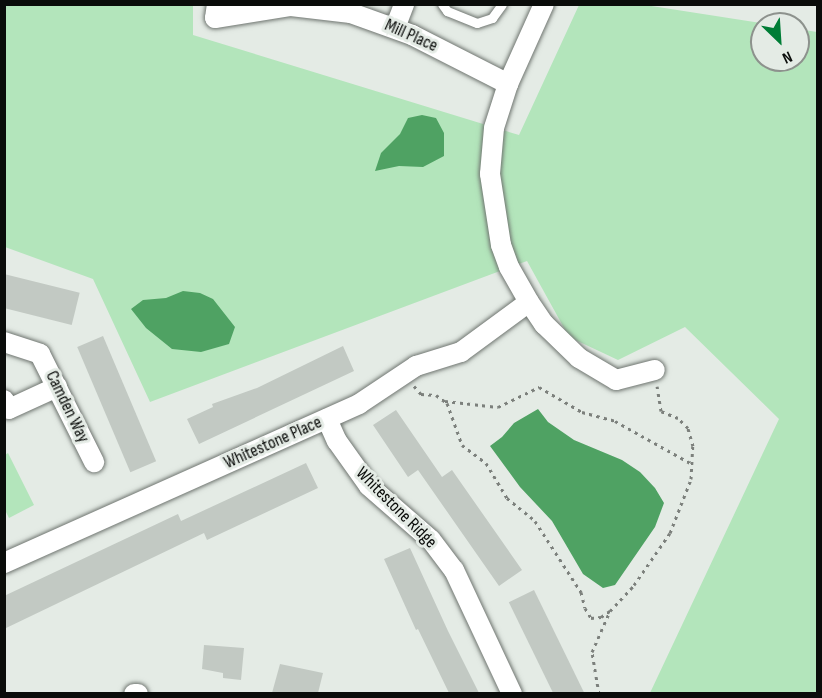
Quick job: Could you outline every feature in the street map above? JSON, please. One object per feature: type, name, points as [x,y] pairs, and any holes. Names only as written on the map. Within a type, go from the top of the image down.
[{"type":"street","name":"Mill Place","points":[[217,4],[215,18],[291,6],[351,13],[395,28],[508,84]]},
{"type":"street","points":[[395,28],[404,4]]},
{"type":"street","points":[[544,4],[508,84],[494,128],[491,150],[491,186],[501,245],[514,277],[544,324],[579,358],[616,380],[655,370]]},
{"type":"street","name":"Whitestone Place","points":[[4,563],[359,404],[403,374],[436,358],[461,352],[529,302]]},
{"type":"street","name":"Camden Way","points":[[4,342],[40,354],[94,462]]},
{"type":"street","points":[[4,400],[9,409],[57,387]]},
{"type":"street","name":"Whitestone Ridge","points":[[327,419],[337,441],[369,486],[430,540],[454,570],[512,693]]},
{"type":"lane","points":[[442,4],[447,11],[477,23],[492,18],[501,4]]},
{"type":"path","points":[[599,693],[592,652],[610,612],[634,585],[670,533],[691,479],[693,446],[688,428],[678,418],[662,411],[655,370]]},
{"type":"path","points":[[403,374],[421,394],[436,395],[444,400],[498,407],[539,387],[582,412],[615,421],[692,464]]},
{"type":"path","points":[[444,400],[462,445],[486,463],[507,498],[535,521],[581,592],[585,608],[591,618],[601,617],[610,612]]},
{"type":"shaded area","points":[[4,5],[193,5],[193,35],[519,135],[579,5],[645,5],[750,21],[750,72],[810,72],[810,31],[817,32],[817,693],[650,693],[779,419],[685,327],[618,360],[569,337],[527,261],[150,402],[93,279],[5,247]]},
{"type":"shaded area","points":[[422,115],[436,118],[444,133],[444,156],[423,167],[399,166],[375,171],[381,153],[400,134],[408,118]]},
{"type":"shaded area","points":[[183,291],[200,293],[213,299],[235,327],[229,344],[201,352],[172,349],[146,328],[131,309],[143,300],[166,298]]},
{"type":"shaded area","points":[[538,409],[548,422],[574,440],[622,460],[640,472],[655,488],[664,503],[655,527],[615,585],[603,588],[583,574],[552,521],[520,487],[490,446],[502,437],[514,423]]},
{"type":"shaded area","points":[[8,453],[34,505],[9,518],[4,508],[5,455]]},
{"type":"building","points":[[4,274],[80,293],[72,325],[4,308]]},
{"type":"building","points":[[103,336],[156,461],[130,472],[77,347]]},
{"type":"building","points":[[343,346],[354,371],[199,444],[187,419],[213,407],[212,404],[257,388]]},
{"type":"building","points":[[396,410],[442,477],[452,470],[522,570],[499,586],[418,470],[408,477],[373,425]]},
{"type":"building","points":[[306,463],[318,488],[207,540],[204,533],[4,629],[4,596],[178,514],[181,521]]},
{"type":"building","points":[[410,548],[479,693],[449,693],[418,629],[416,630],[384,559]]},
{"type":"building","points":[[534,590],[584,693],[554,694],[509,602]]},
{"type":"building","points":[[204,645],[244,648],[241,680],[223,678],[223,673],[202,669]]},
{"type":"building","points":[[280,664],[323,673],[318,693],[272,693]]}]
